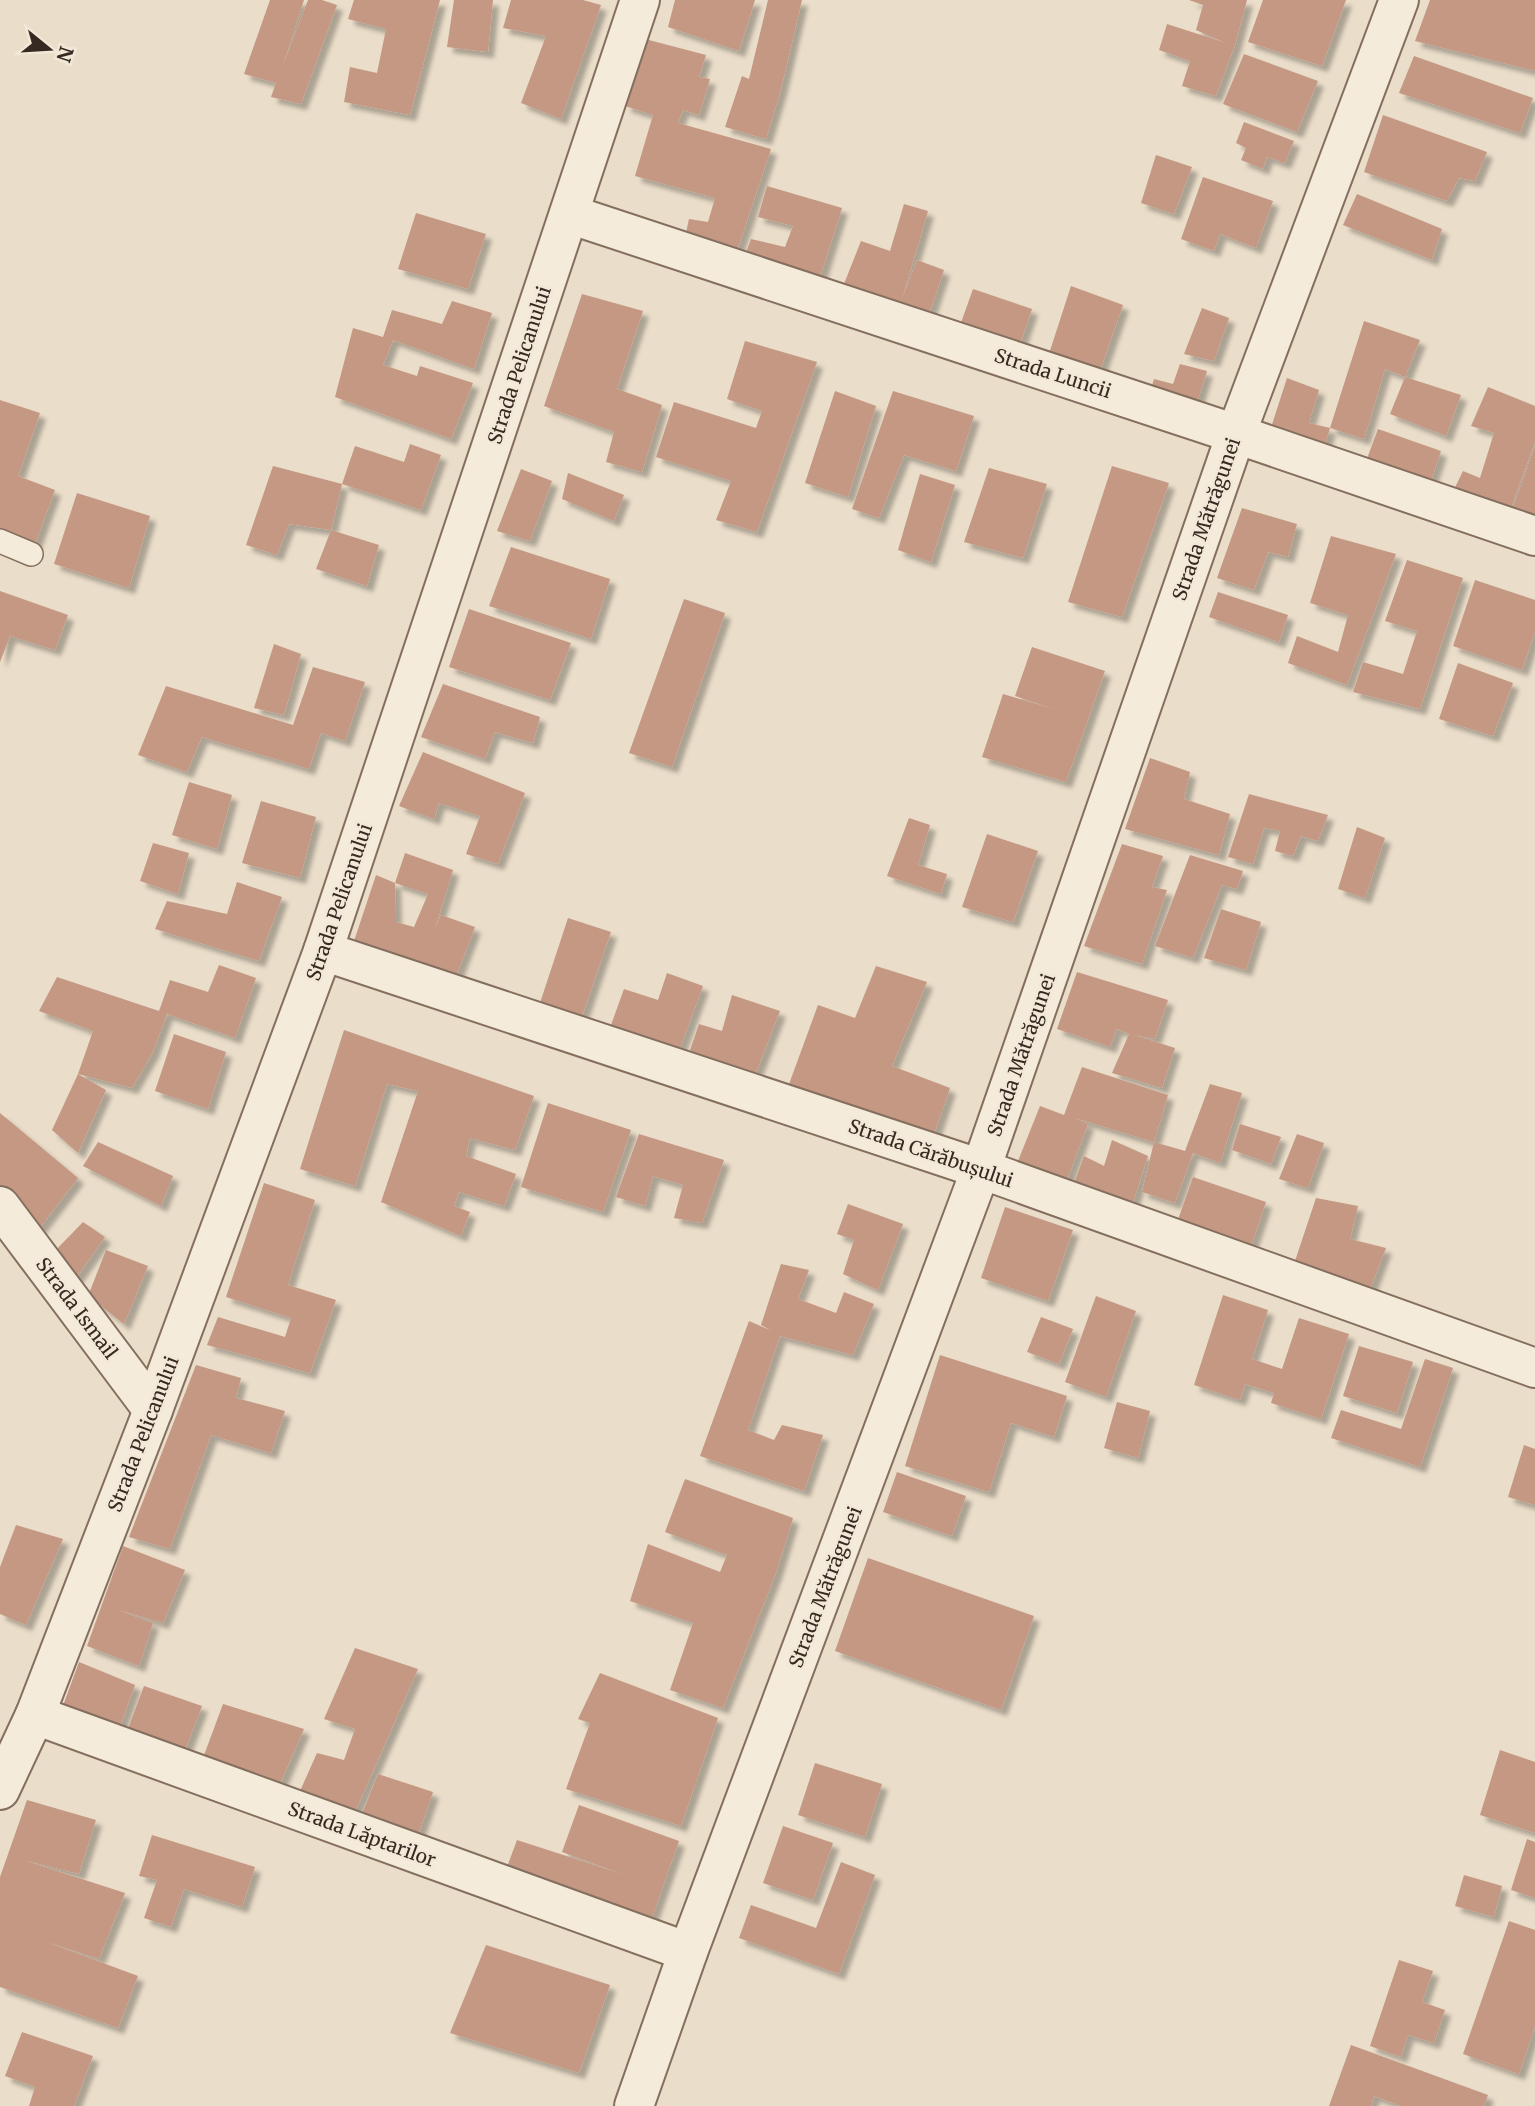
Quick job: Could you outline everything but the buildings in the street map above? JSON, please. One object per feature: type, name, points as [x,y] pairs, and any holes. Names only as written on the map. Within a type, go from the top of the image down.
[{"type":"street","name":"Strada Pelicanului","points":[[0,1790],[36,1715],[153,1410],[323,951],[640,0]]},
{"type":"street","name":"Strada Mătrăgunei","points":[[634,2106],[688,1952],[981,1170],[1236,434],[1399,0]]},
{"type":"street","name":"Strada Luncii","points":[[569,214],[1236,434],[1535,536]]},
{"type":"street","name":"Strada Cărăbușului","points":[[323,951],[981,1170],[1535,1368]]},
{"type":"street","name":"Strada Ismail","points":[[0,1206],[153,1410]]},
{"type":"street","name":"Strada Lăptarilor","points":[[36,1715],[688,1952]]},
{"type":"lane","points":[[0,541],[31,554]]}]
